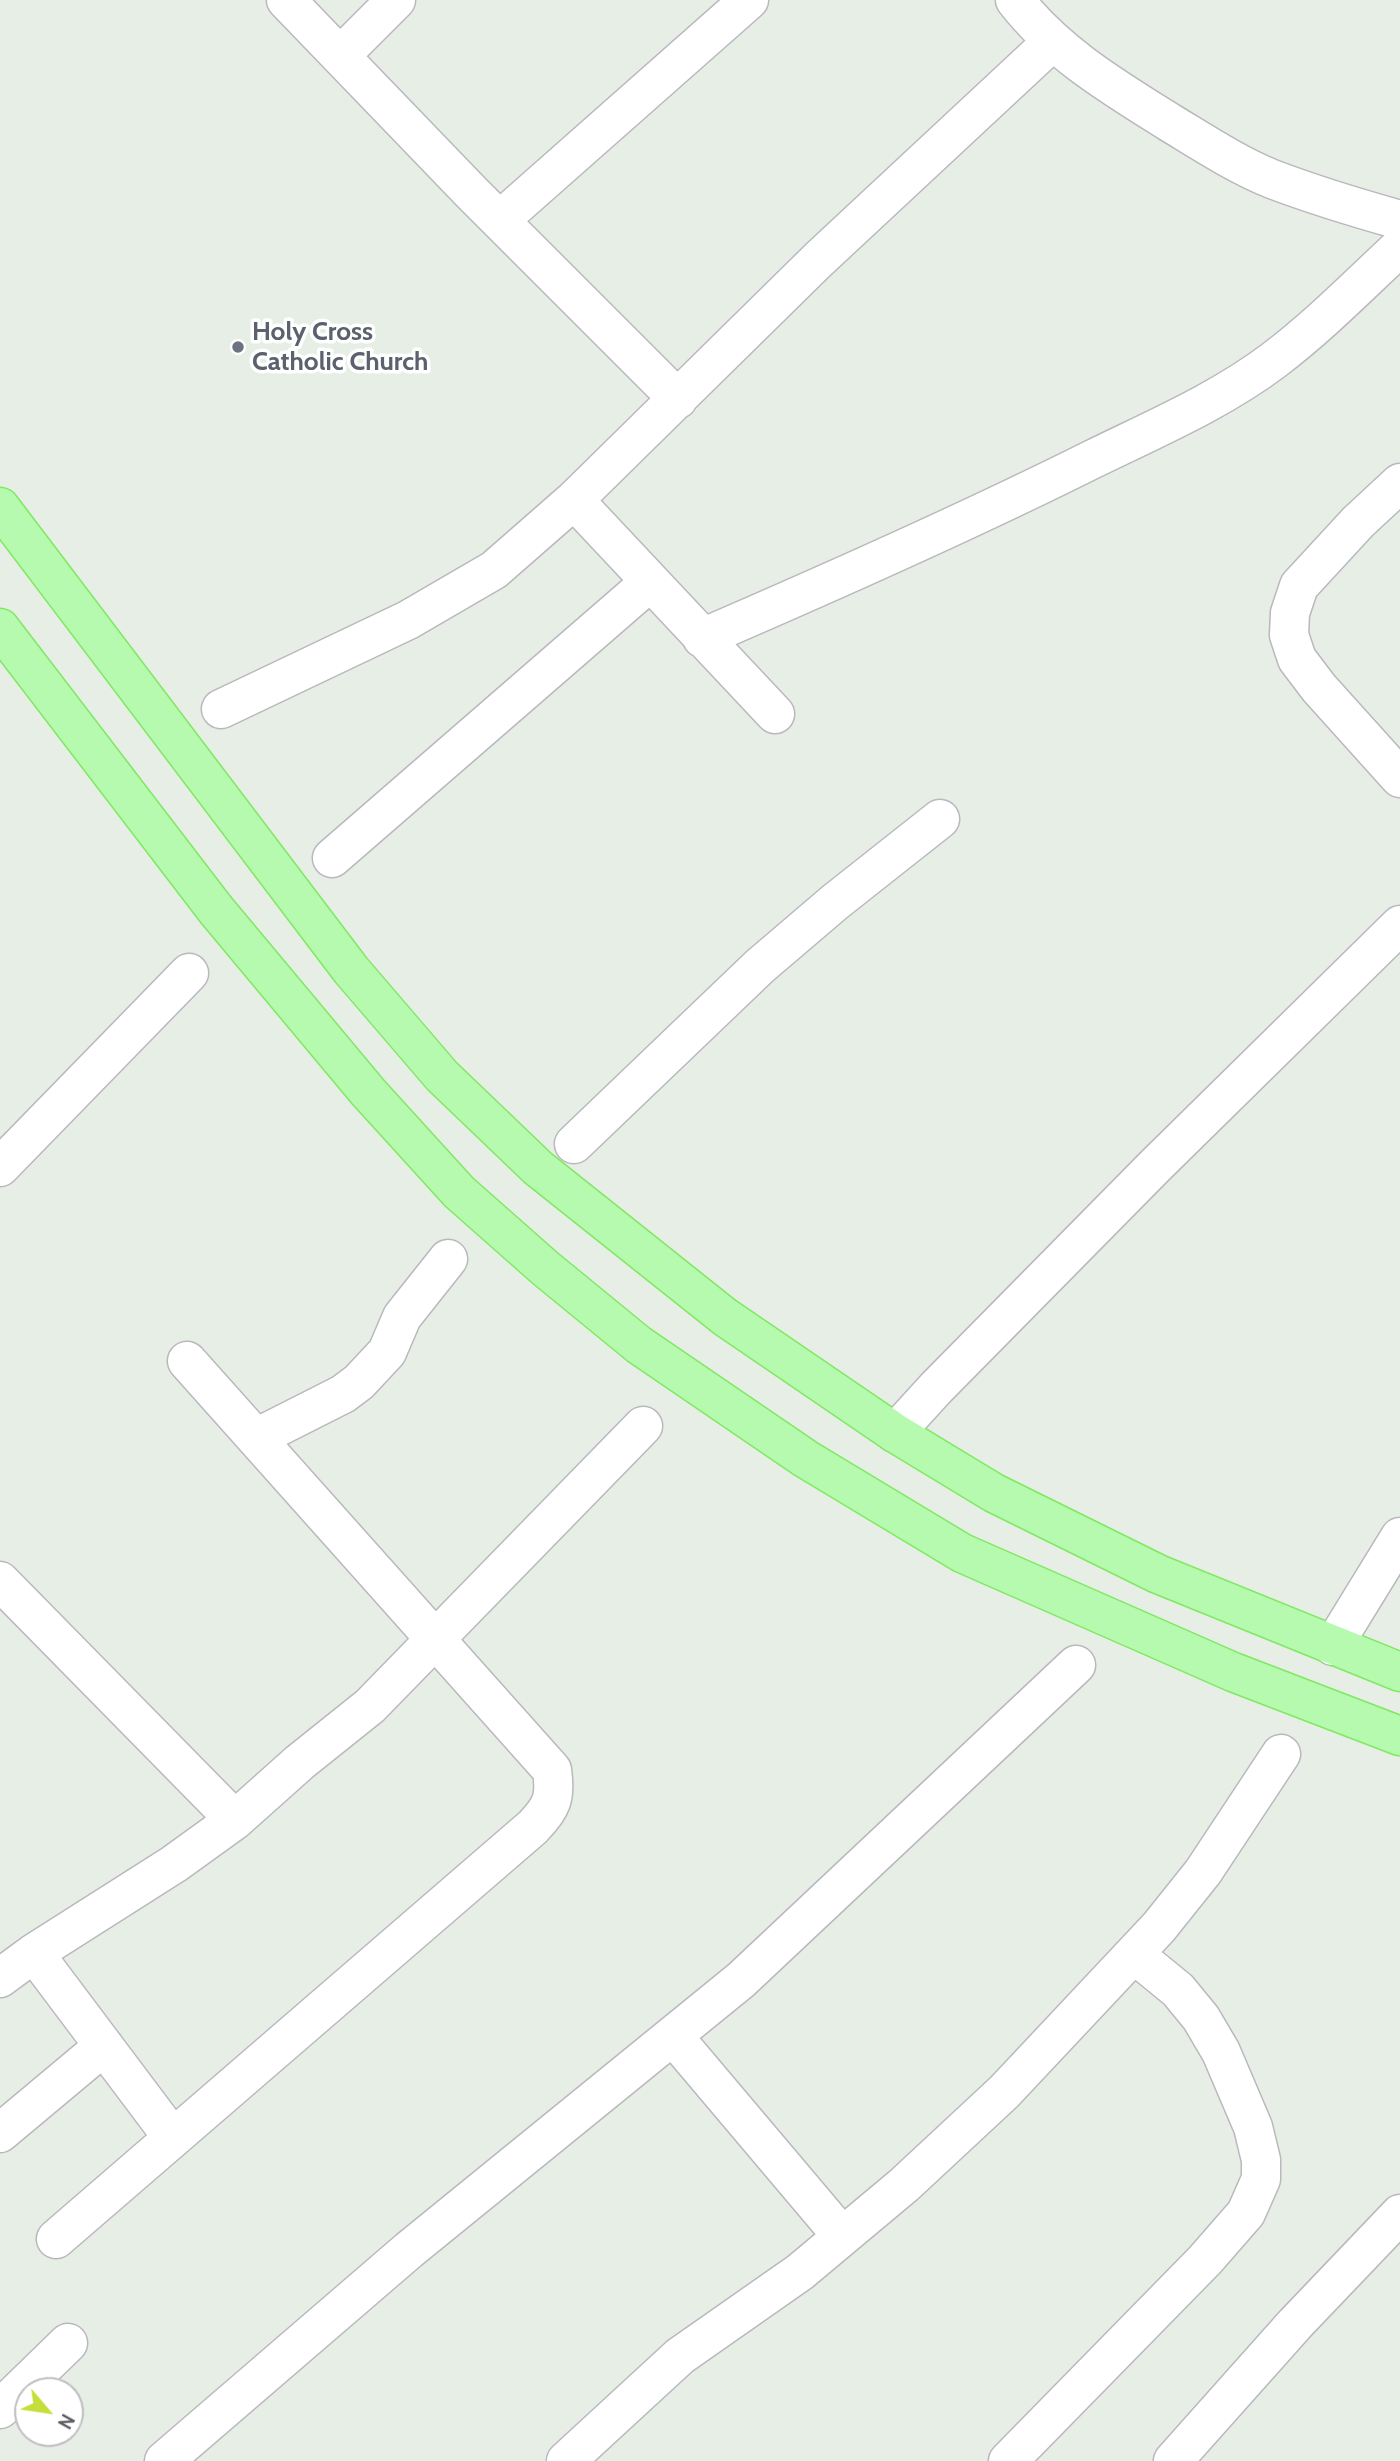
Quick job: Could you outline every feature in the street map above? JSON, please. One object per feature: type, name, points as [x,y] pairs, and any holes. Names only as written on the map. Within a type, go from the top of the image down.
[{"type":"main road","points":[[0,507],[343,959],[442,1076],[538,1168],[704,1301],[895,1433],[995,1493],[1158,1574],[1400,1672]]},
{"type":"main road","points":[[0,628],[216,910],[368,1092],[459,1192],[545,1268],[639,1345],[806,1459],[962,1553],[1233,1672],[1400,1736]]},
{"type":"street","points":[[286,0],[678,399]]},
{"type":"street","points":[[340,56],[396,0]]},
{"type":"street","points":[[500,220],[750,0]]},
{"type":"street","points":[[1015,0],[1029,18],[1089,72],[1198,140],[1270,178],[1337,202],[1400,220]]},
{"type":"street","points":[[221,709],[408,620],[494,570],[574,500],[818,260],[1053,41]]},
{"type":"street","points":[[702,638],[856,572],[1058,477],[1229,390],[1273,361],[1400,247]]},
{"type":"street","points":[[1400,483],[1358,522],[1299,586],[1290,613],[1289,635],[1297,659],[1319,688],[1400,778]]},
{"type":"street","points":[[574,500],[775,714]]},
{"type":"street","points":[[332,858],[650,582]]},
{"type":"street","points":[[575,1144],[760,966],[835,902],[940,819]]},
{"type":"street","points":[[895,1433],[936,1388],[1155,1167],[1400,925]]},
{"type":"street","points":[[0,1167],[189,974]]},
{"type":"street","points":[[256,1438],[343,1395],[359,1382],[387,1352],[402,1317],[448,1259]]},
{"type":"street","points":[[55,2239],[547,1812],[555,1791],[552,1770],[187,1361]]},
{"type":"street","points":[[173,2138],[104,2046],[10,1967],[174,1864],[235,1819],[370,1706],[643,1426]]},
{"type":"street","points":[[1333,1646],[1400,1536]]},
{"type":"street","points":[[0,1581],[235,1819]]},
{"type":"street","points":[[174,2458],[409,2250],[741,1980],[1076,1665]]},
{"type":"street","points":[[566,2461],[680,2356],[800,2272],[904,2185],[1004,2092],[1159,1927],[1203,1872],[1281,1754]]},
{"type":"street","points":[[1008,2461],[1205,2260],[1246,2213],[1261,2179],[1261,2160],[1253,2127],[1221,2052],[1201,2018],[1178,1990],[1134,1954]]},
{"type":"street","points":[[673,2036],[842,2236]]},
{"type":"street","points":[[0,2133],[104,2046]]},
{"type":"street","points":[[1173,2461],[1295,2324],[1400,2214]]},
{"type":"street","points":[[0,2409],[68,2343]]},
{"type":"place","name":"Holy Cross Catholic Church","points":[[238,347]]}]
